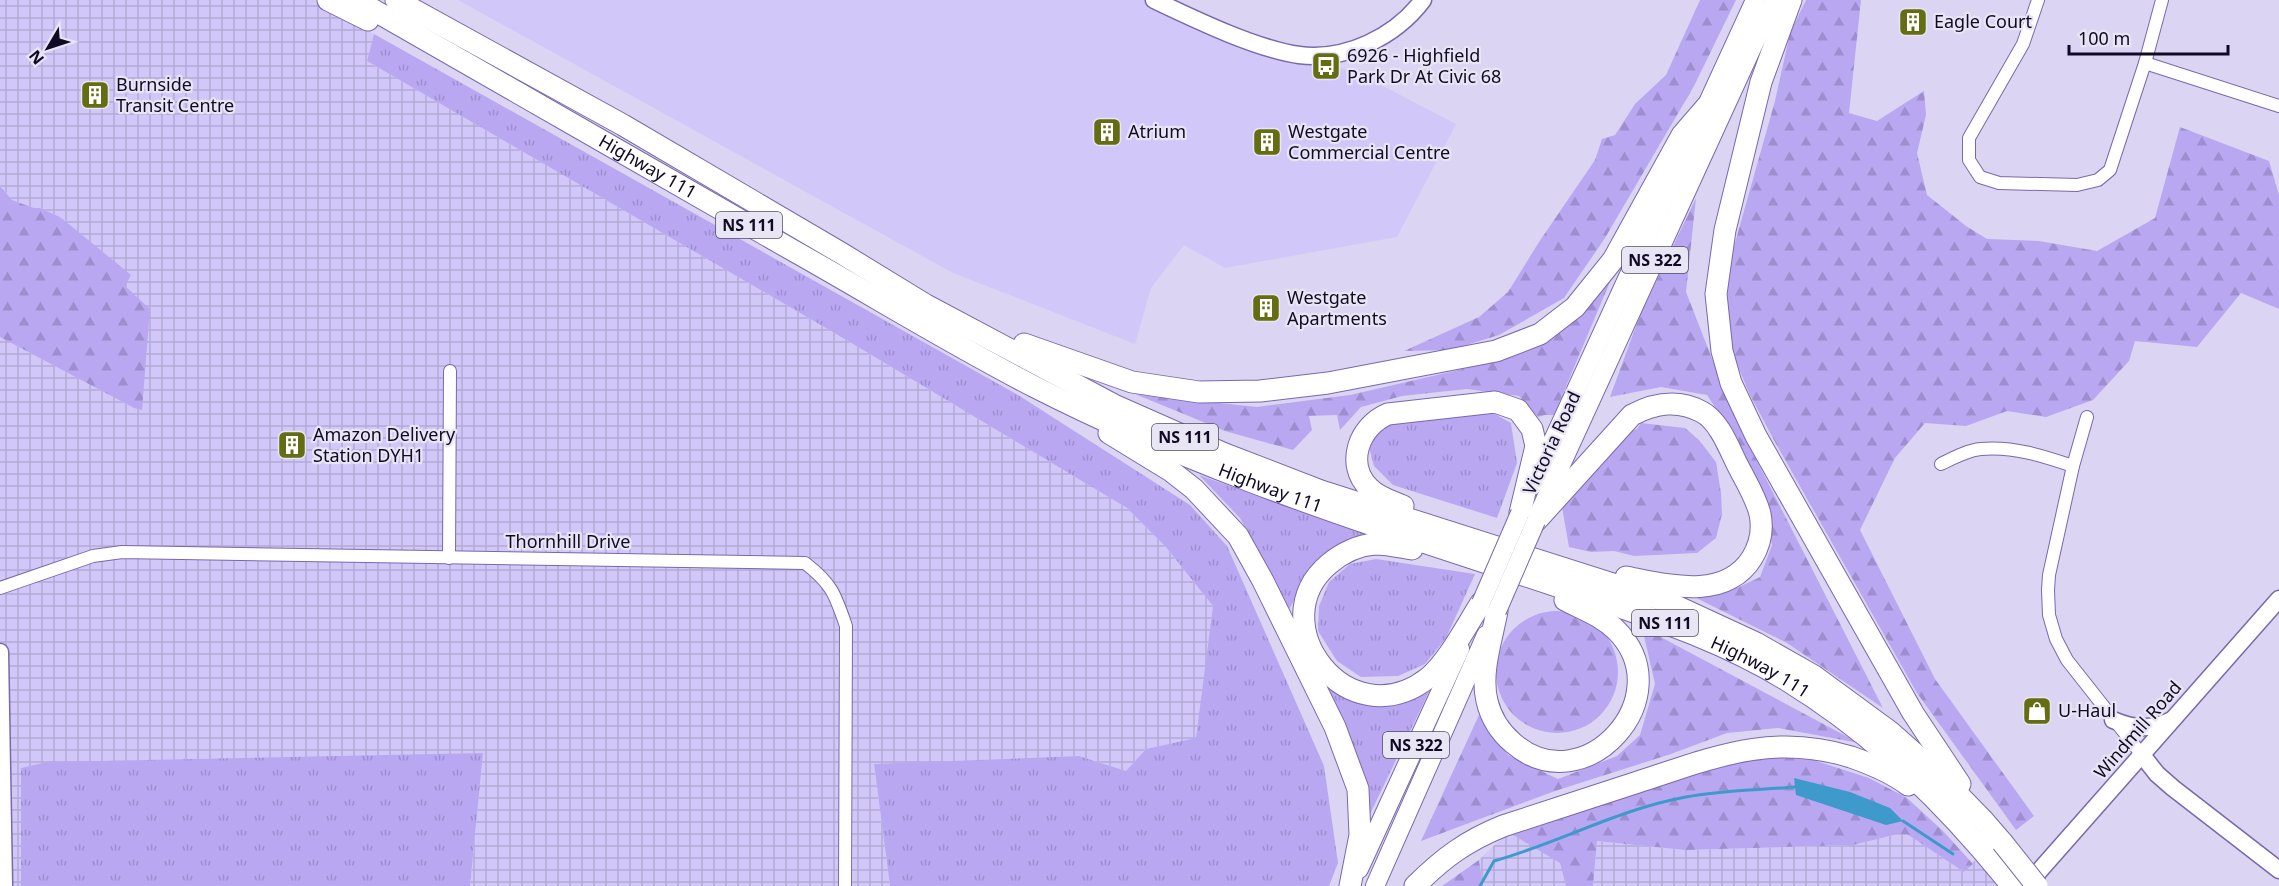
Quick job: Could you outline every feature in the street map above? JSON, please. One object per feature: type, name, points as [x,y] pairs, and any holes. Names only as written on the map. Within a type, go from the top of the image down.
[{"type":"highway","points":[[328,0],[363,18],[464,62]]},
{"type":"highway","name":"Highway 111","points":[[356,0],[1035,387],[1229,474],[1325,510],[1644,615],[1703,637],[1786,680],[1863,734],[1975,825]]},
{"type":"highway","points":[[1791,0],[1761,82],[1725,230],[1716,294],[1722,351],[1731,383],[1756,436],[1975,825]]},
{"type":"highway","name":"Highway 111","points":[[401,3],[623,125],[842,253],[926,305],[1114,405],[1177,434],[1322,491],[1663,600],[1692,611],[1787,660],[1840,694],[1889,730],[1939,775],[1995,849],[2037,886]]},
{"type":"highway","points":[[926,305],[954,310],[1033,349],[1132,382],[1198,392],[1260,391],[1328,382],[1496,351],[1540,334],[1575,307],[1613,260],[1682,135],[1707,106]]},
{"type":"highway","points":[[1035,387],[1171,471],[1194,489],[1238,536],[1263,581],[1335,727],[1358,789],[1360,835],[1351,886]]},
{"type":"highway","points":[[1459,536],[1427,516],[1382,497],[1362,480],[1357,464],[1359,444],[1366,429],[1380,418],[1388,414],[1443,406],[1495,402],[1518,410],[1532,429],[1536,446],[1528,517]]},
{"type":"highway","points":[[1528,517],[1632,415],[1643,409],[1671,403],[1684,404],[1703,412],[1712,421],[1737,465],[1760,513],[1761,533],[1755,554],[1750,562],[1729,580],[1711,586],[1687,586],[1640,580],[1564,564],[1543,563]]},
{"type":"highway","points":[[1471,558],[1376,544],[1342,554],[1325,567],[1310,591],[1305,620],[1307,636],[1318,661],[1335,681],[1358,693],[1383,697],[1412,688],[1437,670],[1489,607]]},
{"type":"highway","points":[[1489,607],[1485,687],[1492,716],[1499,729],[1519,749],[1543,759],[1560,762],[1576,760],[1610,742],[1625,724],[1636,701],[1638,677],[1636,664],[1625,641],[1604,620],[1506,569]]},
{"type":"highway","points":[[1414,886],[1435,865],[1457,848],[1503,826],[1731,752],[1771,746],[1800,746],[1839,754],[1874,765],[1975,825]]},
{"type":"highway","name":"Highway 111","points":[[1995,849],[2012,886]]},
{"type":"main road","name":"Victoria Road","points":[[1375,886],[1489,607],[1755,0]]},
{"type":"main road","name":"Victoria Road","points":[[1528,517],[1774,0]]},
{"type":"main road","name":"Victoria Road","points":[[1351,886],[1489,607]]},
{"type":"street","points":[[1154,0],[1239,37],[1305,56],[1342,53],[1378,39],[1409,16],[1423,0]]},
{"type":"street","points":[[2038,0],[2023,44],[1968,138],[1969,160],[1980,177],[1999,183],[2078,185],[2098,180],[2110,170],[2145,63],[2162,0]]},
{"type":"street","points":[[2145,63],[2279,106]]},
{"type":"street","points":[[449,558],[450,371]]},
{"type":"street","points":[[2087,417],[2073,466],[2049,574],[2049,615],[2056,639],[2067,660],[2157,774],[2279,870]]},
{"type":"street","points":[[1941,464],[1979,449],[2035,454],[2073,466]]},
{"type":"street","name":"Thornhill Drive","points":[[0,588],[93,556],[122,552],[805,563],[822,576],[835,593],[846,626],[845,886]]},
{"type":"street","name":"Windmill Road","points":[[2026,886],[2279,599]]},
{"type":"street","points":[[0,652],[4,886]]},
{"type":"street","points":[[2114,720],[2133,728],[2160,726],[2172,720]]},
{"type":"shaded area","points":[[0,0],[315,0],[374,34],[367,61],[843,338],[1127,508],[1165,546],[1213,606],[1197,738],[1146,749],[1126,771],[1079,756],[874,765],[890,886],[470,886],[483,753],[21,768],[21,886],[0,886],[0,337],[134,408],[142,409],[125,286],[60,217],[40,208],[12,200],[0,186]]},
{"type":"shaded area","points":[[458,0],[1159,0],[1265,45],[1358,73],[1456,124],[1397,237],[1225,268],[1184,245],[1151,288],[1135,344],[953,273]]},
{"type":"shaded area","points":[[1508,832],[1561,863],[1566,886],[1483,886],[1479,860]]},
{"type":"shaded area","points":[[1907,834],[1964,872],[1988,846],[2020,886],[1593,886],[1597,841],[1685,850],[1853,845]]},
{"type":"green space","points":[[1700,0],[1736,0],[1694,86],[1605,238],[1564,298],[1499,335],[1450,350],[1404,351],[1479,317],[1508,292],[1595,160],[1602,139],[1615,135],[1635,104],[1666,75]]},
{"type":"green space","points":[[1806,0],[1861,0],[1849,113],[1877,121],[1924,91],[1926,115],[1917,153],[1927,195],[1966,226],[1987,239],[2039,241],[2097,251],[2155,218],[2180,127],[2269,161],[2279,195],[2279,309],[2241,293],[2197,347],[2135,341],[2129,361],[2093,400],[2046,417],[2007,411],[1966,426],[1925,423],[1895,458],[1860,530],[1935,679],[2034,816],[2016,830],[1917,693],[1775,442],[1750,395],[1731,350],[1726,308],[1731,257],[1775,101],[1790,33]]},
{"type":"green space","points":[[374,34],[1018,395],[1190,505],[1227,546],[1324,766],[1338,863],[1329,886],[890,886],[874,764],[1079,756],[1126,771],[1146,749],[1196,738],[1213,606],[1165,546],[1127,508],[843,338],[367,61]]},
{"type":"green space","points":[[0,186],[12,200],[40,208],[60,217],[131,275],[125,286],[150,309],[142,410],[134,408],[0,337]]},
{"type":"green space","points":[[1696,198],[1686,292],[1736,420],[1883,708],[1787,643],[1682,591],[1722,592],[1760,577],[1772,545],[1761,490],[1737,440],[1707,395],[1661,387],[1610,397],[1640,315]]},
{"type":"green space","points":[[1612,277],[1554,415],[1538,417],[1519,396],[1467,389],[1402,396],[1361,407],[1340,430],[1337,415],[1309,416],[1312,430],[1293,450],[1225,431],[1135,394],[1257,407],[1350,395],[1476,366],[1509,355]]},
{"type":"green space","points":[[1493,413],[1511,423],[1517,463],[1497,518],[1393,485],[1374,466],[1369,447],[1383,426],[1444,414]]},
{"type":"green space","points":[[1641,423],[1685,428],[1699,440],[1716,462],[1722,514],[1716,538],[1697,553],[1634,556],[1614,551],[1591,552],[1569,547],[1561,501],[1627,432],[1637,429]]},
{"type":"green space","points":[[1199,475],[1364,533],[1317,563],[1289,609],[1240,518]]},
{"type":"green space","points":[[1376,559],[1475,574],[1446,638],[1425,664],[1398,676],[1361,677],[1337,661],[1318,631],[1319,606],[1329,582],[1350,564]]},
{"type":"green space","points":[[1557,611],[1580,615],[1600,629],[1614,649],[1618,672],[1614,695],[1600,715],[1580,729],[1557,733],[1534,729],[1514,715],[1500,695],[1496,672],[1500,649],[1514,629],[1534,615]]},
{"type":"green space","points":[[1642,627],[1859,743],[1778,728],[1727,733],[1671,754],[1555,791],[1421,841],[1479,715],[1508,755],[1558,779],[1617,756],[1640,735],[1655,684]]},
{"type":"green space","points":[[1319,679],[1352,700],[1392,703],[1429,692],[1369,816]]},
{"type":"green space","points":[[483,753],[470,886],[21,886],[21,768],[47,762]]},
{"type":"green space","points":[[1754,756],[1804,757],[1869,778],[1907,798],[1943,831],[1973,864],[1964,872],[1907,834],[1853,845],[1685,850],[1597,841],[1593,886],[1566,886],[1560,863],[1508,832],[1587,805]]},
{"type":"green space","points":[[1479,860],[1483,886],[1442,886]]},
{"type":"water","points":[[1794,778],[1850,792],[1890,808],[1903,821],[1886,825],[1796,795]]},
{"type":"waterway","points":[[1480,886],[1494,861],[1661,802],[1699,795],[1795,787]]},
{"type":"waterway","points":[[1903,821],[1953,854]]},
{"type":"place","name":"Eagle Court","points":[[1913,22]]},
{"type":"place","name":"6926 - Highfield Park Dr At Civic 68","points":[[1326,66]]},
{"type":"place","name":"Burnside Transit Centre","points":[[95,95]]},
{"type":"place","name":"Atrium","points":[[1107,132]]},
{"type":"place","name":"Westgate Commercial Centre","points":[[1267,142]]},
{"type":"place","name":"Westgate Apartments","points":[[1266,308]]},
{"type":"place","name":"Amazon Delivery Station DYH1","points":[[292,445]]},
{"type":"place","name":"U-Haul","points":[[2037,711]]}]
